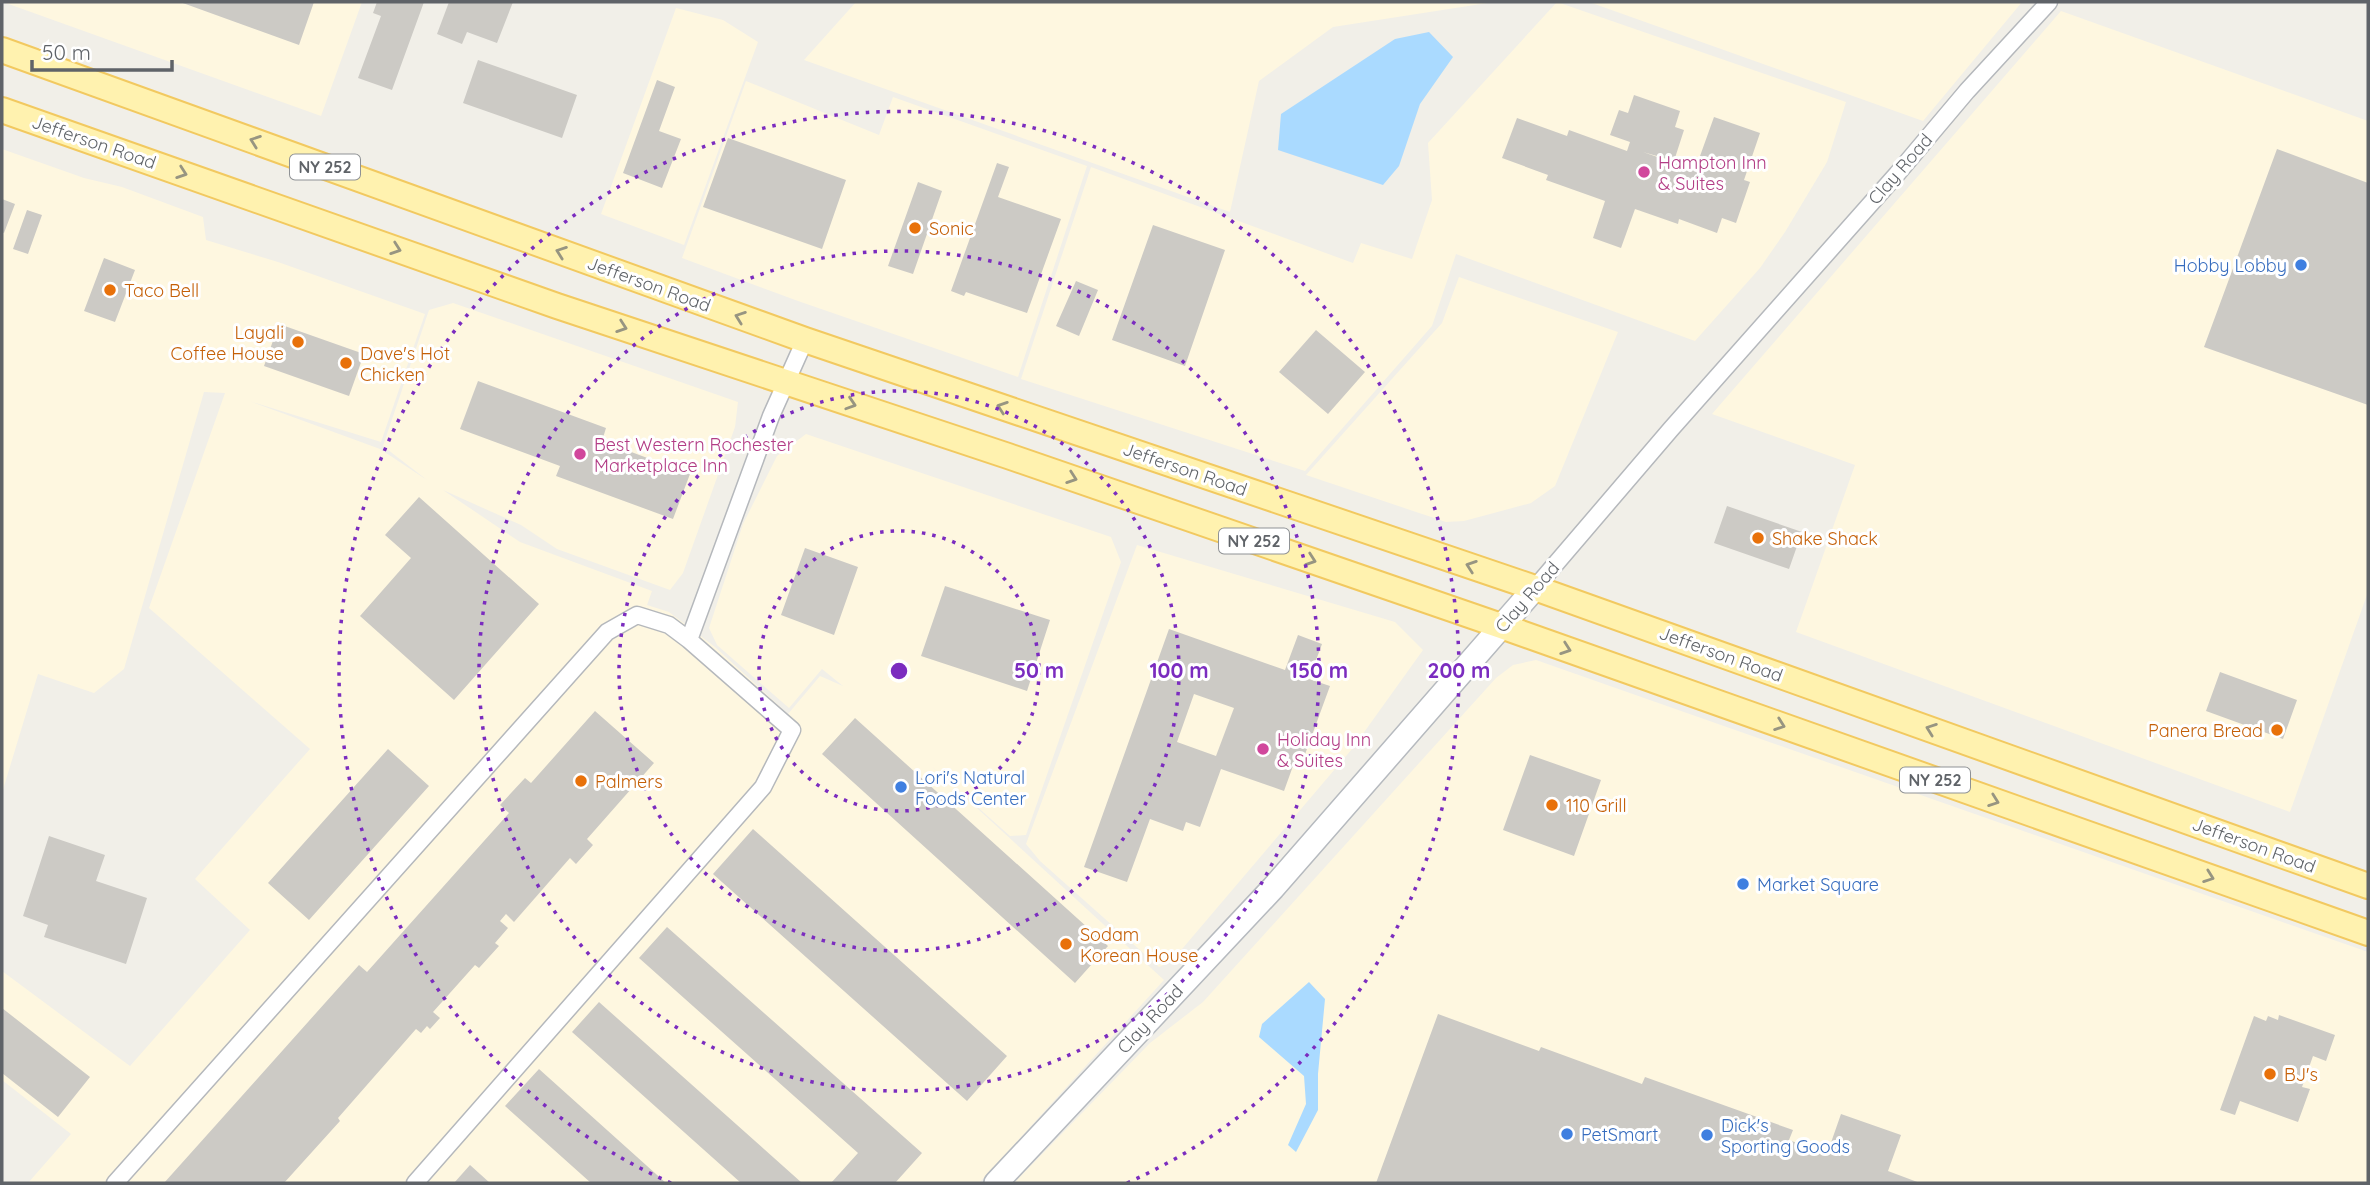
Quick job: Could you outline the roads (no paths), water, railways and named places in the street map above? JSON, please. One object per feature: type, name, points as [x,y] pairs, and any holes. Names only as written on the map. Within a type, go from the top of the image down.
[{"type":"main road","name":"Jefferson Road","points":[[2,50],[804,340],[1535,588],[2368,886]]},
{"type":"main road","name":"Jefferson Road","points":[[2,110],[557,306],[1501,626],[2368,933]]},
{"type":"street","name":"Clay Road","points":[[996,1183],[1273,888],[1967,91],[2049,2]]},
{"type":"street","points":[[689,640],[771,416],[804,340]]},
{"type":"street","points":[[115,1183],[607,632],[637,615],[669,625],[792,730],[763,787],[415,1183]]},
{"type":"water","points":[[1429,32],[1453,57],[1420,104],[1399,166],[1383,185],[1278,150],[1281,114],[1395,39]]},
{"type":"water","points":[[1309,982],[1325,999],[1318,1074],[1318,1110],[1296,1152],[1288,1145],[1306,1104],[1304,1076],[1259,1037],[1262,1024]]},
{"type":"place","name":"Hampton Inn & Suites","points":[[1644,172]]},
{"type":"place","name":"Sonic","points":[[915,228]]},
{"type":"place","name":"Hobby Lobby","points":[[2301,265]]},
{"type":"place","name":"Taco Bell","points":[[110,290]]},
{"type":"place","name":"Layali Coffee House","points":[[298,342]]},
{"type":"place","name":"Dave's Hot Chicken","points":[[346,363]]},
{"type":"place","name":"Best Western Rochester Marketplace Inn","points":[[580,454]]},
{"type":"place","name":"Shake Shack","points":[[1758,538]]},
{"type":"place","name":"Panera Bread","points":[[2277,730]]},
{"type":"place","name":"Holiday Inn & Suites","points":[[1263,749]]},
{"type":"place","name":"Palmers","points":[[581,781]]},
{"type":"place","name":"Lori's Natural Foods Center","points":[[901,787]]},
{"type":"place","name":"110 Grill","points":[[1552,805]]},
{"type":"place","name":"Market Square","points":[[1743,884]]},
{"type":"place","name":"Sodam Korean House","points":[[1066,944]]},
{"type":"place","name":"BJ's","points":[[2270,1074]]},
{"type":"place","name":"PetSmart","points":[[1567,1134]]},
{"type":"place","name":"Dick's Sporting Goods","points":[[1707,1135]]}]
